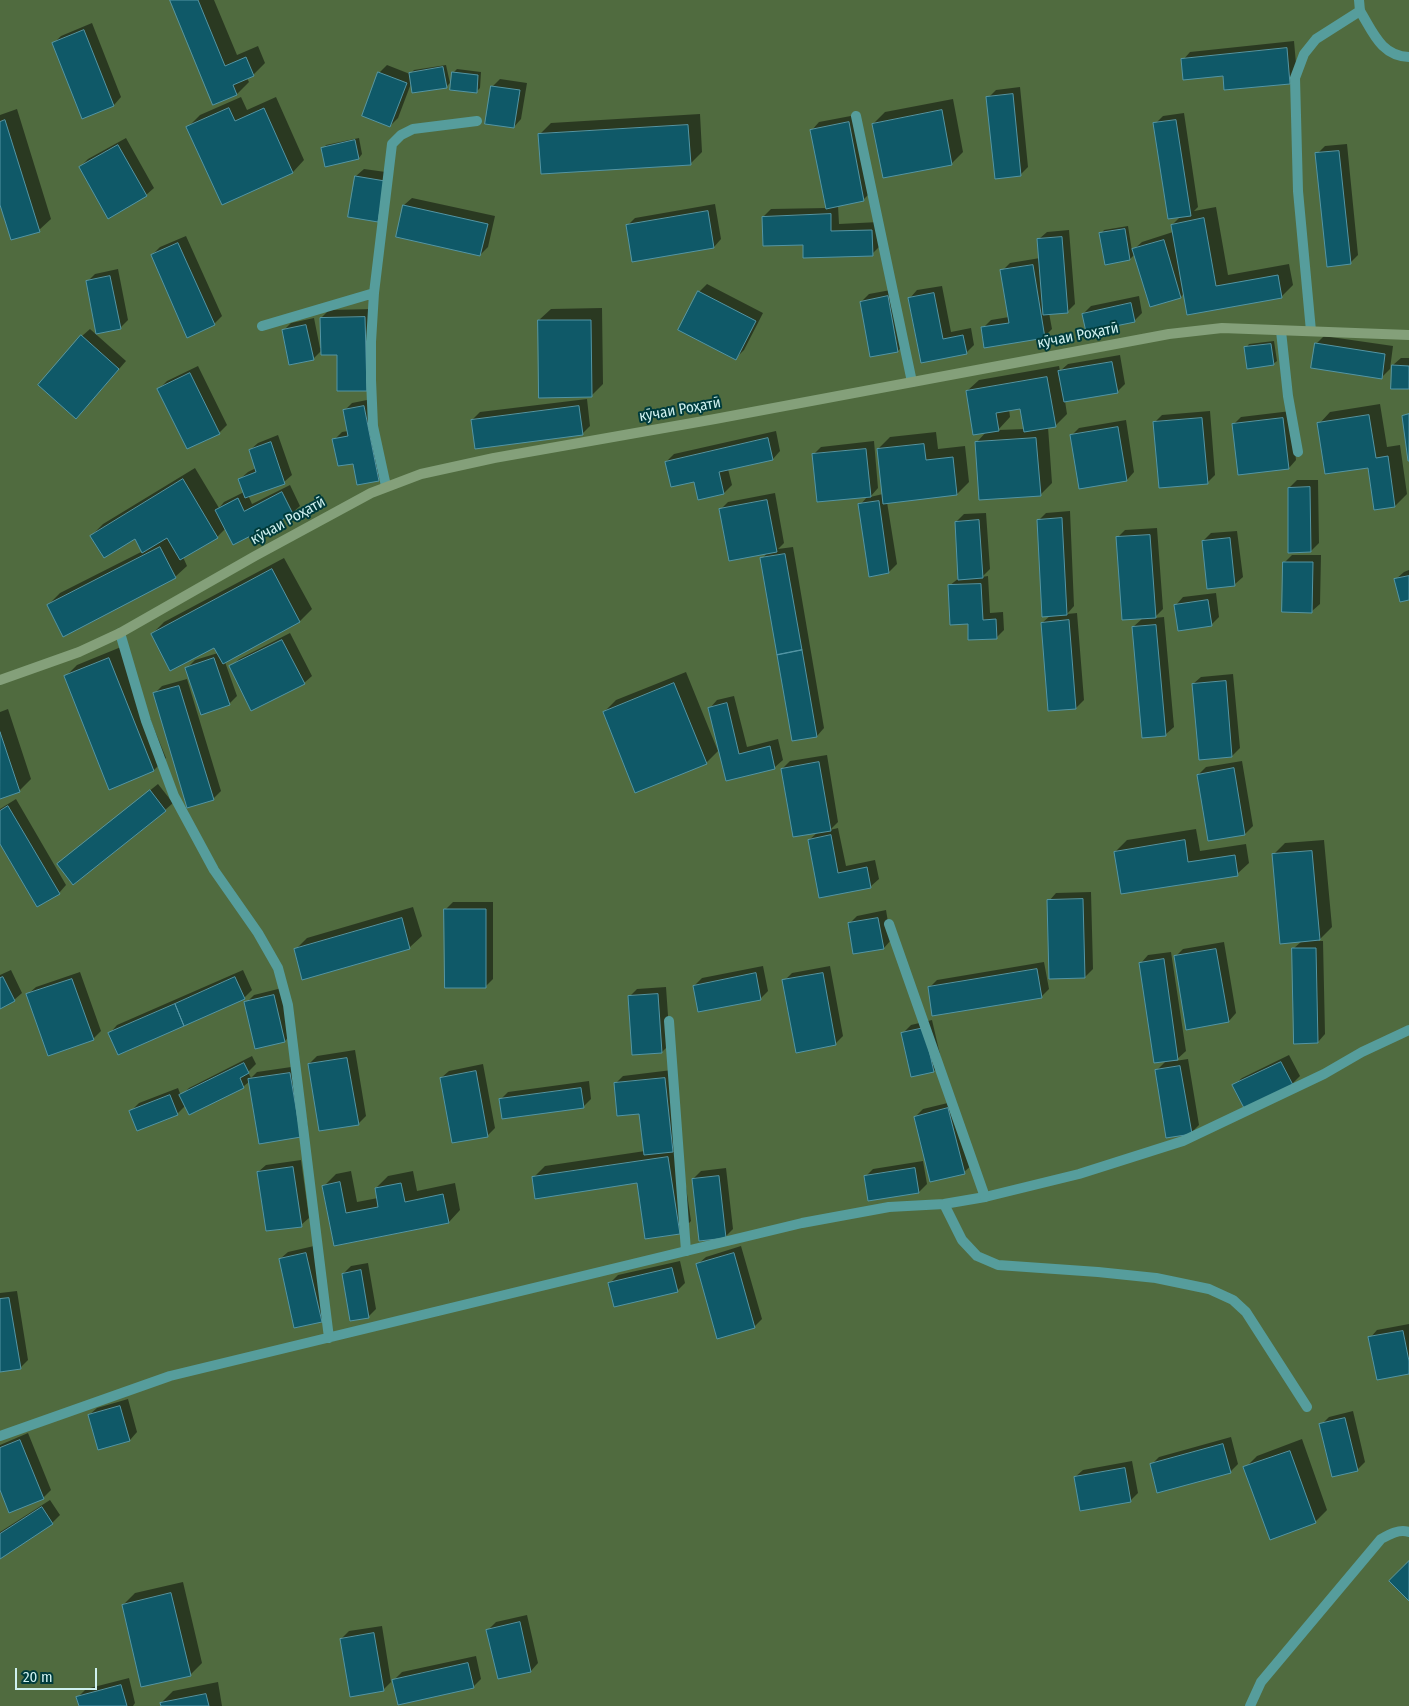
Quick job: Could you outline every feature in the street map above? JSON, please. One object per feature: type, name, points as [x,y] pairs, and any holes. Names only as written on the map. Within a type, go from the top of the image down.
[{"type":"street","points":[[1310,331],[1298,191],[1295,78],[1304,54],[1316,39],[1360,5],[1378,40],[1385,49],[1394,55],[1409,57]]},
{"type":"street","points":[[856,116],[912,382]]},
{"type":"street","points":[[386,486],[373,426],[370,380],[374,293],[392,144],[401,135],[413,129],[477,121]]},
{"type":"street","points":[[262,326],[374,293]]},
{"type":"street","name":"кӯчаи Роҳатӣ","points":[[0,680],[79,652],[120,633],[371,492],[421,474],[494,458],[715,419],[1168,334],[1222,328],[1409,335]]},
{"type":"street","points":[[1280,331],[1288,396],[1298,452]]},
{"type":"street","points":[[120,633],[146,721],[174,796],[214,870],[258,933],[278,968],[288,1005],[329,1338]]},
{"type":"street","points":[[889,924],[985,1197]]},
{"type":"street","points":[[669,1021],[686,1250]]},
{"type":"street","points":[[0,1436],[170,1376],[686,1250],[802,1223],[889,1207],[944,1204],[985,1197],[1078,1174],[1183,1142],[1324,1074],[1362,1052],[1409,1030]]},
{"type":"street","points":[[944,1204],[962,1240],[977,1256],[998,1265],[1156,1278],[1209,1289],[1233,1300],[1246,1312],[1307,1408]]},
{"type":"street","points":[[1250,1706],[1261,1682],[1381,1539],[1392,1533],[1404,1530],[1409,1532]]},
{"type":"green space","points":[[0,0],[1409,0],[1409,1706],[0,1706]]},
{"type":"building","points":[[170,0],[198,0],[225,66],[246,57],[254,76],[233,85],[237,95],[213,105]]},
{"type":"building","points":[[84,30],[114,106],[82,119],[52,43]]},
{"type":"building","points":[[1287,48],[1290,84],[1224,90],[1223,76],[1183,80],[1181,59]]},
{"type":"building","points":[[443,67],[447,88],[412,93],[409,73]]},
{"type":"building","points":[[378,72],[407,83],[390,127],[362,116]]},
{"type":"building","points":[[452,72],[478,75],[477,93],[450,90]]},
{"type":"building","points":[[491,86],[520,90],[514,128],[485,124]]},
{"type":"building","points":[[1013,94],[1021,176],[995,179],[986,97]]},
{"type":"building","points":[[229,108],[235,121],[264,108],[293,173],[222,205],[186,127]]},
{"type":"building","points":[[942,110],[952,165],[883,178],[872,124]]},
{"type":"building","points":[[5,120],[40,232],[11,240],[0,205],[0,122]]},
{"type":"building","points":[[1176,120],[1191,216],[1168,219],[1153,123]]},
{"type":"building","points":[[849,122],[864,201],[826,209],[810,130]]},
{"type":"building","points":[[688,125],[691,165],[541,174],[538,134]]},
{"type":"building","points":[[355,140],[359,159],[325,167],[321,148]]},
{"type":"building","points":[[118,145],[147,196],[108,219],[79,167]]},
{"type":"building","points":[[1339,151],[1351,264],[1327,267],[1315,153]]},
{"type":"building","points":[[355,176],[385,181],[378,222],[348,217]]},
{"type":"building","points":[[403,205],[488,224],[480,256],[396,237]]},
{"type":"building","points":[[708,211],[714,248],[632,262],[626,225]]},
{"type":"building","points":[[831,214],[831,231],[872,230],[873,256],[803,258],[803,245],[763,246],[762,217]]},
{"type":"building","points":[[1204,218],[1216,286],[1278,275],[1282,298],[1187,315],[1171,225]]},
{"type":"building","points":[[1125,229],[1130,260],[1105,265],[1099,233]]},
{"type":"building","points":[[1062,237],[1068,313],[1043,315],[1037,239]]},
{"type":"building","points":[[1164,240],[1181,298],[1150,307],[1132,249]]},
{"type":"building","points":[[178,243],[215,325],[187,338],[151,255]]},
{"type":"building","points":[[1033,265],[1045,338],[984,348],[981,327],[1009,323],[1000,270]]},
{"type":"building","points":[[110,276],[121,329],[96,334],[86,281]]},
{"type":"building","points":[[698,291],[756,321],[736,360],[678,330]]},
{"type":"building","points":[[934,293],[943,339],[963,335],[967,354],[921,363],[908,298]]},
{"type":"building","points":[[888,296],[898,352],[870,357],[860,302]]},
{"type":"building","points":[[1131,303],[1135,322],[1086,332],[1082,314]]},
{"type":"building","points":[[365,317],[367,391],[337,391],[337,355],[321,355],[320,318]]},
{"type":"building","points":[[538,320],[591,320],[592,397],[539,398]]},
{"type":"building","points":[[306,325],[314,360],[289,365],[282,330]]},
{"type":"building","points":[[81,335],[119,369],[76,419],[38,385]]},
{"type":"building","points":[[1315,343],[1385,354],[1382,379],[1311,368]]},
{"type":"building","points":[[1271,344],[1274,365],[1247,369],[1244,347]]},
{"type":"building","points":[[1112,362],[1118,393],[1064,402],[1058,371]]},
{"type":"building","points":[[1392,365],[1409,366],[1409,389],[1391,389]]},
{"type":"building","points":[[190,373],[220,434],[187,449],[157,389]]},
{"type":"building","points":[[1047,377],[1056,427],[1024,432],[1020,409],[996,413],[999,431],[973,435],[966,391]]},
{"type":"building","points":[[364,406],[379,481],[357,485],[353,464],[338,466],[332,439],[348,436],[343,410]]},
{"type":"building","points":[[579,406],[583,435],[475,449],[471,420]]},
{"type":"building","points":[[1409,414],[1409,461],[1408,461],[1402,416]]},
{"type":"building","points":[[1369,415],[1376,458],[1388,456],[1395,507],[1374,510],[1368,468],[1325,474],[1317,423]]},
{"type":"building","points":[[1202,418],[1208,484],[1159,488],[1153,422]]},
{"type":"building","points":[[1283,418],[1289,469],[1238,475],[1232,424]]},
{"type":"building","points":[[1118,427],[1127,481],[1079,489],[1070,435]]},
{"type":"building","points":[[768,438],[773,460],[719,472],[724,494],[698,500],[694,482],[671,487],[665,462]]},
{"type":"building","points":[[1036,438],[1041,496],[979,500],[975,442]]},
{"type":"building","points":[[271,442],[285,484],[245,498],[238,479],[256,472],[249,450]]},
{"type":"building","points":[[924,444],[926,460],[953,457],[957,495],[883,504],[877,449]]},
{"type":"building","points":[[866,449],[871,497],[817,502],[812,454]]},
{"type":"building","points":[[183,479],[218,538],[180,560],[167,538],[142,553],[135,539],[104,558],[90,536]]},
{"type":"building","points":[[1310,487],[1311,552],[1288,553],[1288,488]]},
{"type":"building","points":[[282,492],[293,514],[233,545],[215,510],[238,498],[244,511]]},
{"type":"building","points":[[767,500],[777,552],[729,561],[719,509]]},
{"type":"building","points":[[879,501],[889,573],[869,577],[858,504]]},
{"type":"building","points":[[1062,518],[1067,615],[1042,617],[1037,520]]},
{"type":"building","points":[[979,520],[983,578],[958,580],[955,522]]},
{"type":"building","points":[[1150,535],[1156,618],[1122,620],[1116,537]]},
{"type":"building","points":[[1230,538],[1235,586],[1207,589],[1202,541]]},
{"type":"building","points":[[160,547],[176,578],[63,637],[47,605]]},
{"type":"building","points":[[785,554],[802,650],[777,655],[760,558]]},
{"type":"building","points":[[1283,562],[1313,562],[1312,613],[1282,612]]},
{"type":"building","points":[[272,569],[300,622],[223,664],[214,648],[170,671],[151,634]]},
{"type":"building","points":[[1409,576],[1409,600],[1400,602],[1394,579]]},
{"type":"building","points":[[981,584],[983,620],[996,619],[997,639],[968,640],[968,624],[950,625],[948,585]]},
{"type":"building","points":[[1208,600],[1212,626],[1178,631],[1174,605]]},
{"type":"building","points":[[1069,620],[1076,709],[1048,711],[1041,623]]},
{"type":"building","points":[[1156,625],[1166,736],[1142,738],[1132,627]]},
{"type":"building","points":[[282,640],[305,684],[251,711],[229,666]]},
{"type":"building","points":[[802,650],[817,737],[792,741],[777,655]]},
{"type":"building","points":[[109,658],[154,771],[109,790],[64,676]]},
{"type":"building","points":[[214,658],[230,705],[201,715],[185,668]]},
{"type":"building","points":[[1226,681],[1232,757],[1199,760],[1192,684]]},
{"type":"building","points":[[674,683],[707,764],[635,793],[603,712]]},
{"type":"building","points":[[179,686],[214,800],[187,808],[153,693]]},
{"type":"building","points":[[727,703],[739,754],[770,746],[775,769],[726,781],[708,708]]},
{"type":"building","points":[[0,732],[20,792],[0,799]]},
{"type":"building","points":[[819,762],[831,831],[793,837],[781,769]]},
{"type":"building","points":[[1234,768],[1245,835],[1208,841],[1197,775]]},
{"type":"building","points":[[150,790],[166,811],[73,885],[57,864]]},
{"type":"building","points":[[8,806],[60,894],[37,907],[0,844],[0,811]]},
{"type":"building","points":[[831,835],[838,873],[867,867],[871,888],[819,898],[808,840]]},
{"type":"building","points":[[1185,840],[1188,862],[1235,855],[1238,876],[1121,894],[1114,852]]},
{"type":"building","points":[[1312,851],[1320,940],[1280,944],[1272,854]]},
{"type":"building","points":[[1083,899],[1085,978],[1049,979],[1047,900]]},
{"type":"building","points":[[444,909],[486,909],[486,988],[445,988]]},
{"type":"building","points":[[402,918],[410,949],[302,980],[294,949]]},
{"type":"building","points":[[878,918],[884,949],[853,954],[848,923]]},
{"type":"building","points":[[1292,948],[1316,948],[1318,1043],[1294,1044]]},
{"type":"building","points":[[1216,949],[1229,1022],[1186,1030],[1174,956]]},
{"type":"building","points":[[1164,959],[1178,1060],[1154,1063],[1139,963]]},
{"type":"building","points":[[1037,969],[1042,998],[932,1016],[928,987]]},
{"type":"building","points":[[756,973],[761,1000],[698,1012],[693,986]]},
{"type":"building","points":[[823,973],[836,1045],[796,1053],[782,980]]},
{"type":"building","points":[[3,977],[15,1001],[0,1009],[0,978]]},
{"type":"building","points":[[235,977],[245,999],[184,1026],[175,1004]]},
{"type":"building","points":[[72,979],[94,1040],[48,1056],[26,994]]},
{"type":"building","points":[[658,994],[662,1053],[632,1055],[628,996]]},
{"type":"building","points":[[274,995],[285,1042],[255,1049],[244,1002]]},
{"type":"building","points":[[175,1004],[184,1026],[118,1055],[108,1033]]},
{"type":"building","points":[[924,1028],[934,1072],[911,1077],[901,1033]]},
{"type":"building","points":[[347,1058],[359,1125],[319,1131],[308,1064]]},
{"type":"building","points":[[1281,1062],[1293,1085],[1244,1108],[1232,1085]]},
{"type":"building","points":[[244,1063],[249,1073],[240,1078],[244,1088],[189,1115],[179,1095]]},
{"type":"building","points":[[1180,1066],[1192,1134],[1166,1138],[1155,1070]]},
{"type":"building","points":[[476,1071],[488,1137],[452,1143],[440,1078]]},
{"type":"building","points":[[290,1073],[301,1137],[259,1144],[248,1079]]},
{"type":"building","points":[[665,1078],[673,1152],[644,1155],[639,1114],[617,1116],[614,1083]]},
{"type":"building","points":[[581,1088],[584,1108],[502,1119],[499,1099]]},
{"type":"building","points":[[170,1095],[178,1115],[137,1131],[129,1111]]},
{"type":"building","points":[[948,1108],[965,1174],[930,1182],[914,1117]]},
{"type":"building","points":[[668,1157],[680,1234],[645,1239],[637,1183],[535,1199],[532,1177]]},
{"type":"building","points":[[293,1167],[302,1227],[266,1231],[257,1172]]},
{"type":"building","points":[[915,1168],[919,1193],[868,1201],[864,1176]]},
{"type":"building","points":[[719,1176],[726,1238],[699,1241],[692,1179]]},
{"type":"building","points":[[340,1182],[346,1213],[378,1207],[375,1188],[401,1183],[405,1202],[443,1194],[449,1223],[334,1246],[322,1186]]},
{"type":"building","points":[[306,1253],[322,1322],[294,1328],[279,1259]]},
{"type":"building","points":[[734,1253],[755,1328],[717,1339],[696,1264]]},
{"type":"building","points":[[672,1268],[678,1292],[614,1307],[608,1283]]},
{"type":"building","points":[[361,1270],[369,1318],[350,1321],[342,1274]]},
{"type":"building","points":[[9,1298],[21,1369],[0,1372],[0,1299]]},
{"type":"building","points":[[1403,1331],[1409,1361],[1409,1374],[1377,1380],[1368,1337]]},
{"type":"building","points":[[120,1406],[130,1441],[98,1450],[88,1415]]},
{"type":"building","points":[[1345,1418],[1358,1471],[1332,1477],[1319,1424]]},
{"type":"building","points":[[20,1440],[44,1499],[9,1513],[0,1490],[0,1448]]},
{"type":"building","points":[[1223,1444],[1231,1473],[1157,1493],[1150,1464]]},
{"type":"building","points":[[1290,1451],[1316,1523],[1270,1540],[1243,1467]]},
{"type":"building","points":[[1125,1468],[1131,1502],[1080,1511],[1074,1477]]},
{"type":"building","points":[[42,1507],[53,1524],[0,1559],[0,1534]]},
{"type":"building","points":[[1409,1561],[1409,1601],[1389,1581]]},
{"type":"building","points":[[171,1593],[191,1676],[141,1687],[122,1605]]},
{"type":"building","points":[[520,1622],[531,1672],[498,1679],[486,1630]]},
{"type":"building","points":[[374,1633],[384,1691],[350,1697],[340,1639]]},
{"type":"building","points":[[468,1663],[474,1688],[398,1705],[392,1680]]},
{"type":"building","points":[[121,1685],[127,1706],[79,1706],[76,1697]]},
{"type":"building","points":[[206,1694],[209,1706],[161,1706],[160,1703]]}]
